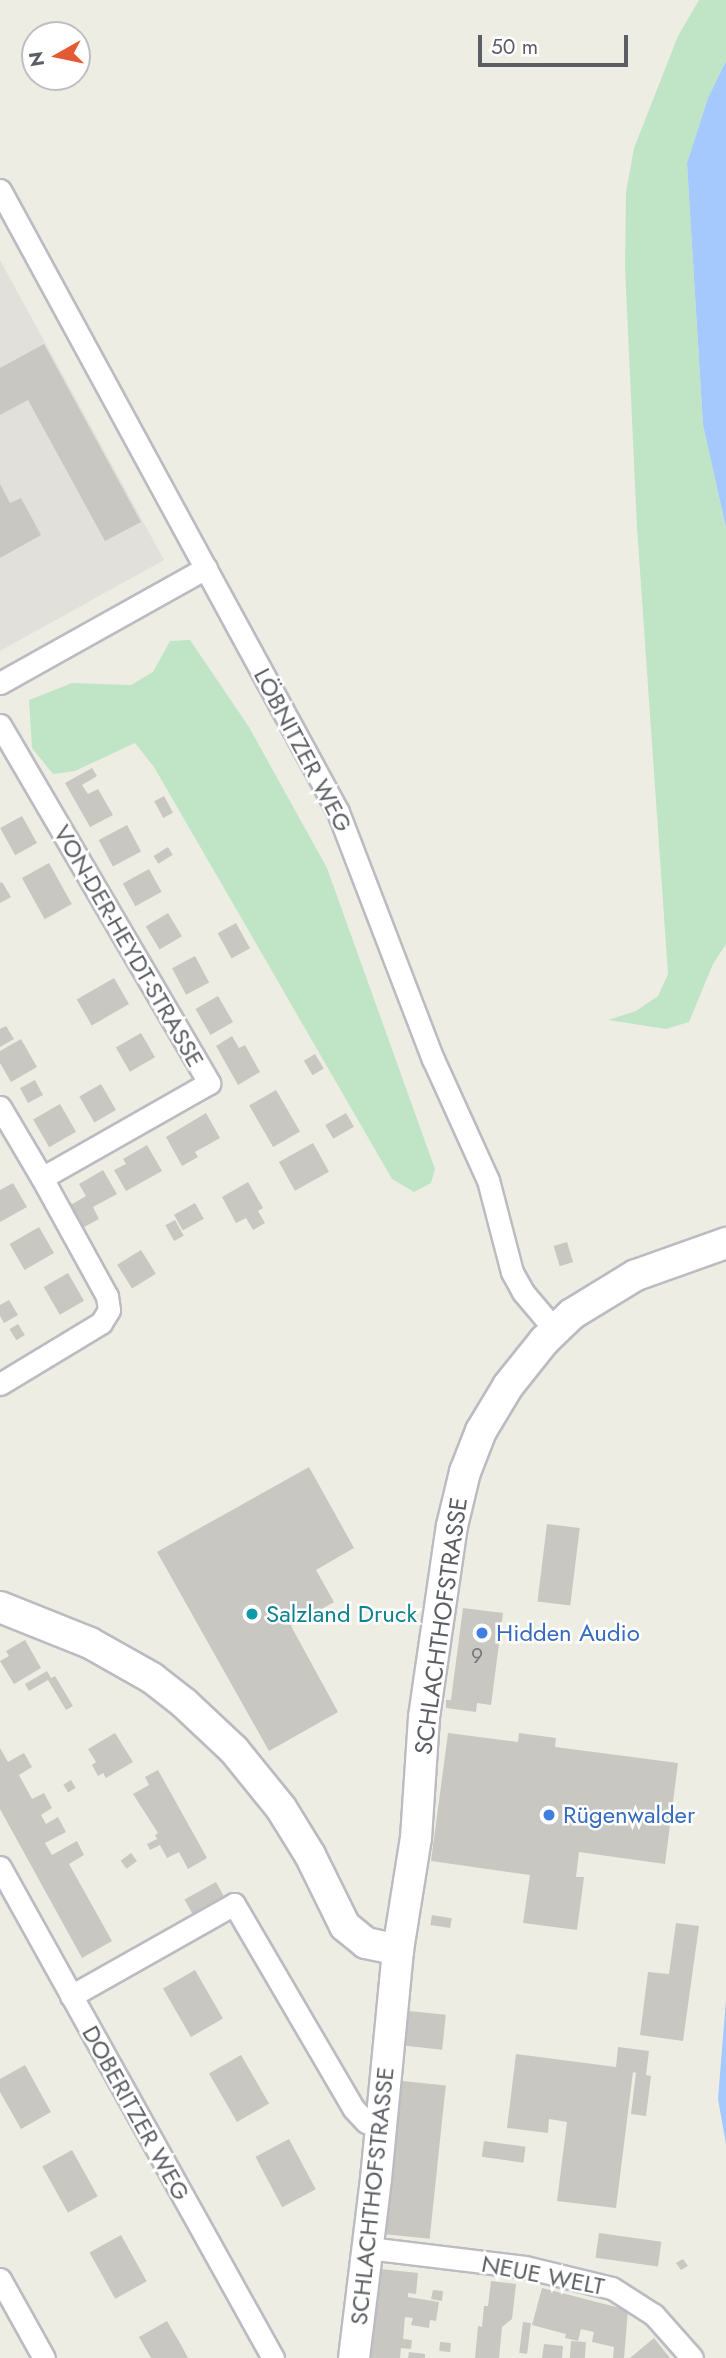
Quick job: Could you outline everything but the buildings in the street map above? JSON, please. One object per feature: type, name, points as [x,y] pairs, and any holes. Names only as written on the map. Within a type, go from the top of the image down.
[{"type":"street","name":"LÖBNITZER WEG","points":[[0,190],[338,812],[433,1059],[488,1180],[512,1272],[523,1292],[555,1329]]},
{"type":"street","points":[[0,682],[206,568]]},
{"type":"street","name":"VON-DER-HEYDT-STRASSE","points":[[0,725],[209,1083],[42,1178]]},
{"type":"street","points":[[0,1107],[107,1296],[109,1310],[101,1323],[0,1384]]},
{"type":"street","name":"SCHLACHTHOFSTRASSE","points":[[354,2358],[368,2248],[398,1950],[416,1838],[424,1717],[458,1496],[474,1446],[493,1409],[526,1361],[555,1329],[586,1303],[636,1275],[726,1242]]},
{"type":"street","points":[[0,1607],[90,1643],[152,1678],[184,1703],[234,1750],[281,1808],[310,1855],[345,1926],[366,1944],[398,1950]]},
{"type":"street","name":"DOBERITZER WEG","points":[[0,1867],[273,2358]]},
{"type":"street","points":[[71,1996],[234,1904],[353,2108],[366,2122],[381,2127]]},
{"type":"street","name":"NEUE WELT","points":[[368,2248],[525,2267],[612,2288],[654,2315],[692,2358]]},
{"type":"street","points":[[0,2279],[44,2358]]},
{"type":"shaded area","points":[[0,260],[164,560],[0,651]]},
{"type":"green space","points":[[699,0],[726,0],[726,61],[708,98],[687,163],[703,425],[726,528],[726,944],[713,964],[689,1022],[666,1029],[608,1020],[636,1011],[658,996],[668,974],[637,528],[625,267],[626,192],[634,148],[678,36]]},
{"type":"green space","points":[[190,640],[249,727],[327,868],[435,1169],[431,1183],[414,1192],[392,1179],[154,767],[135,743],[75,771],[53,774],[32,748],[29,700],[72,683],[131,685],[153,672],[170,641]]},
{"type":"water","points":[[726,61],[726,528],[703,425],[687,163],[708,98]]},
{"type":"water","points":[[726,1999],[726,2144],[718,2099]]},
{"type":"place","name":"Salzland Druck","points":[[252,1614]]},
{"type":"place","name":"Hidden Audio","points":[[482,1633]]},
{"type":"place","name":"Rügenwalder","points":[[549,1815]]}]
